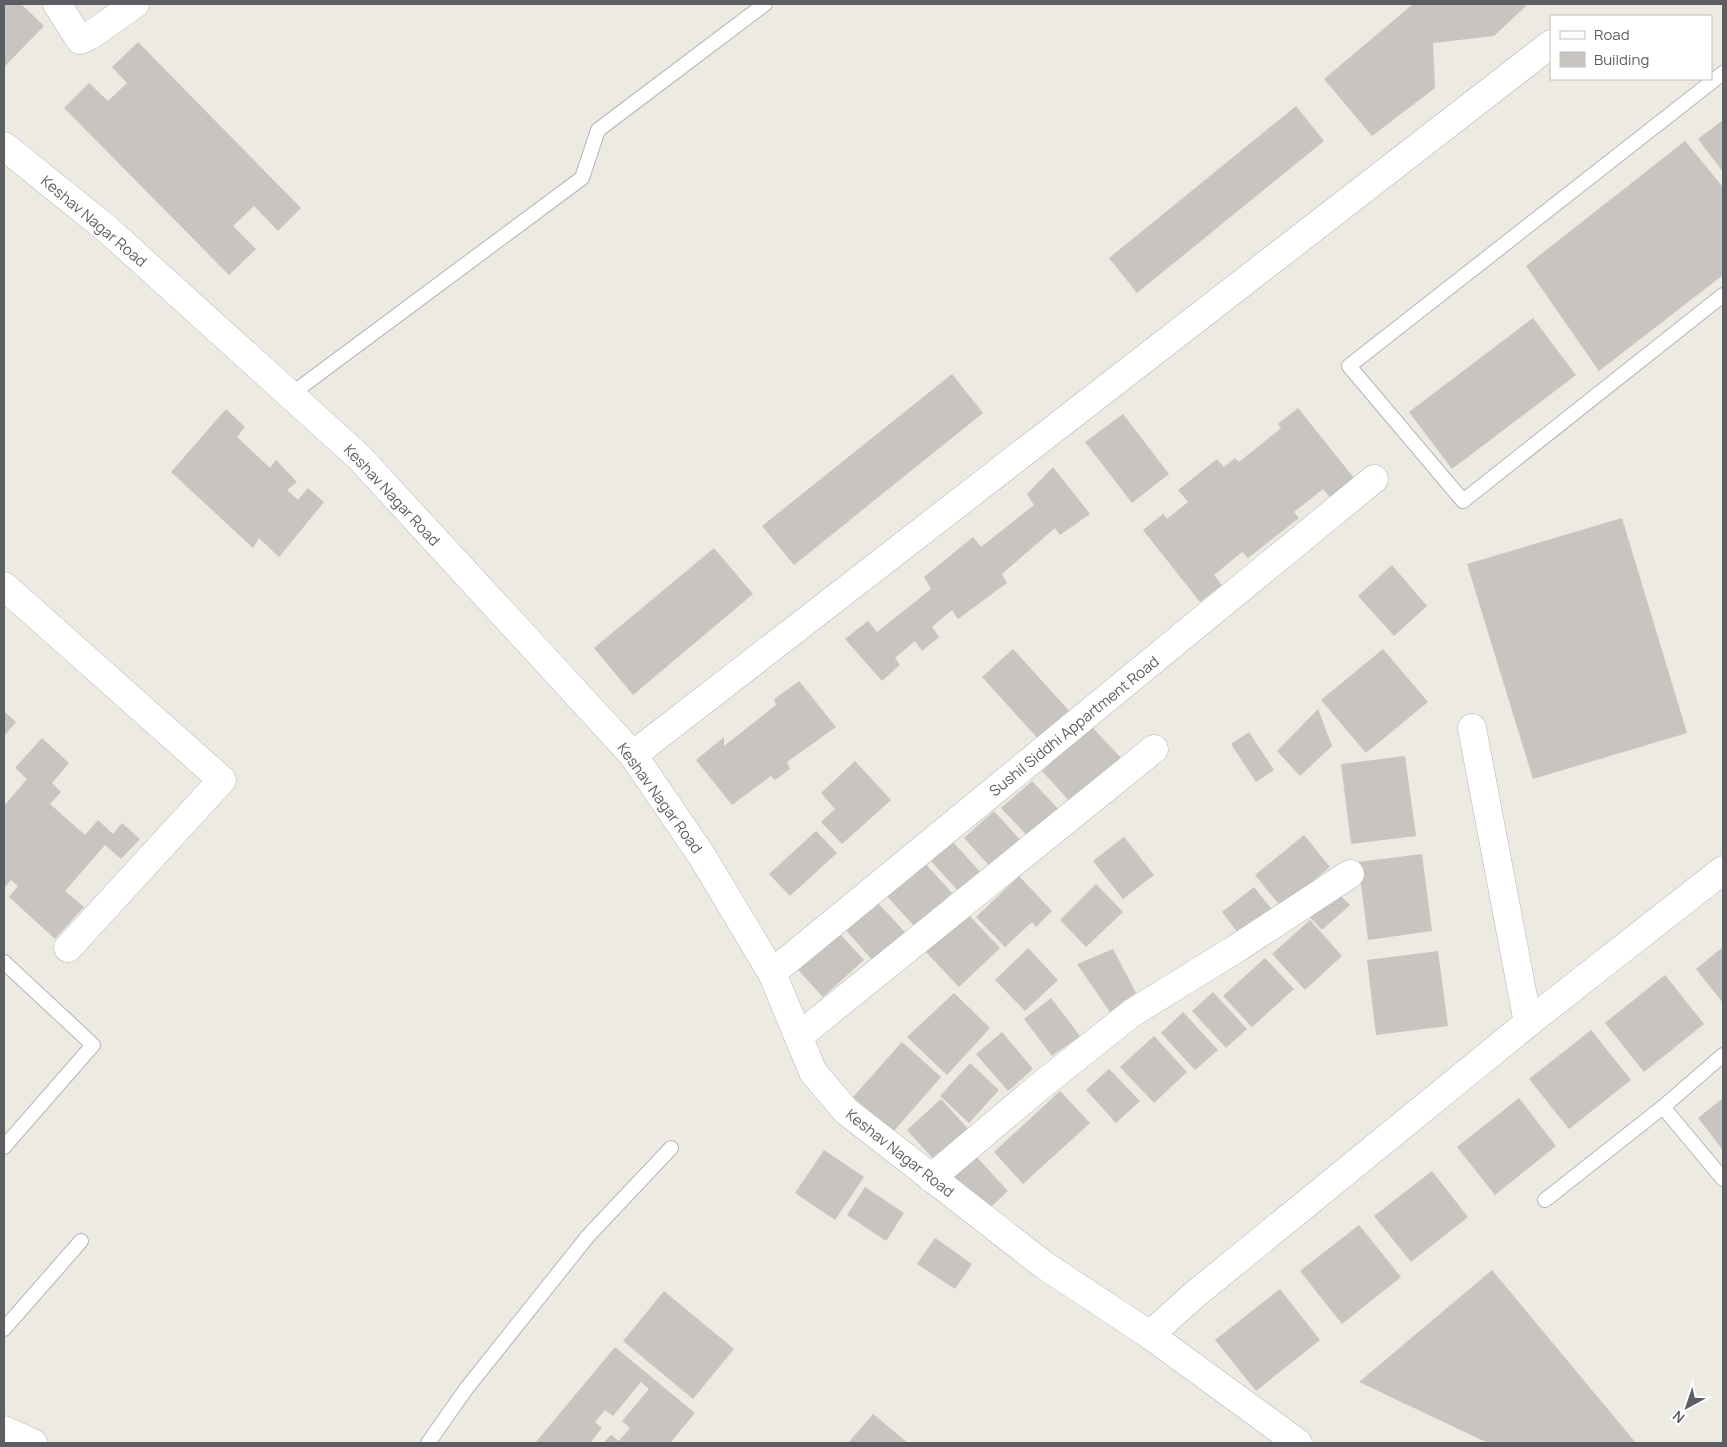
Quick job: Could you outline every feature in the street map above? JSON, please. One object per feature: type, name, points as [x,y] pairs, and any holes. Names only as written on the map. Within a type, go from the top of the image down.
[{"type":"street","points":[[57,4],[80,40],[91,35],[135,4]]},
{"type":"street","points":[[633,755],[1550,45]]},
{"type":"street","name":"Keshav Nagar Road","points":[[4,146],[107,229],[359,457],[633,755],[702,856],[772,973],[813,1072],[846,1111],[1044,1266],[1150,1335],[1298,1443]]},
{"type":"street","name":"Sushil Siddhi Appartment Road","points":[[772,973],[1374,479]]},
{"type":"street","points":[[4,586],[222,780],[68,948]]},
{"type":"street","points":[[1472,728],[1528,1022]]},
{"type":"street","points":[[798,1036],[1154,749]]},
{"type":"street","points":[[1150,1335],[1194,1296],[1528,1022],[1723,870]]},
{"type":"street","points":[[931,1178],[1039,1087],[1132,1013],[1234,950],[1350,874]]},
{"type":"street","points":[[4,1430],[33,1443]]},
{"type":"lane","points":[[290,395],[582,178],[598,130],[765,4]]},
{"type":"lane","points":[[1723,74],[1349,366],[1463,501],[1723,296]]},
{"type":"lane","points":[[4,962],[93,1045],[4,1147]]},
{"type":"lane","points":[[1545,1200],[1663,1106],[1723,1054]]},
{"type":"lane","points":[[1663,1106],[1723,1179]]},
{"type":"lane","points":[[428,1443],[466,1389],[588,1236],[671,1148]]},
{"type":"lane","points":[[4,1329],[81,1241]]},
{"type":"building","points":[[4,4],[21,4],[44,26],[4,67]]},
{"type":"building","points":[[1413,4],[1528,4],[1494,36],[1433,43],[1435,88],[1372,136],[1324,79]]},
{"type":"building","points":[[138,42],[301,208],[278,231],[254,206],[233,226],[256,249],[229,275],[64,108],[89,83],[108,101],[127,83],[112,67]]},
{"type":"building","points":[[1296,106],[1324,141],[1137,293],[1109,258]]},
{"type":"building","points":[[1723,120],[1723,172],[1698,139]]},
{"type":"building","points":[[1685,141],[1723,187],[1723,275],[1599,371],[1526,266]]},
{"type":"building","points":[[1533,318],[1576,375],[1452,469],[1409,412]]},
{"type":"building","points":[[952,374],[983,413],[794,565],[762,526]]},
{"type":"building","points":[[1298,408],[1354,478],[1330,497],[1323,489],[1294,512],[1299,518],[1248,558],[1242,552],[1214,575],[1222,585],[1200,602],[1143,530],[1163,514],[1167,519],[1188,502],[1178,490],[1217,459],[1224,467],[1235,458],[1239,462],[1281,428],[1278,424]]},
{"type":"building","points":[[226,409],[245,427],[237,437],[270,468],[276,460],[297,482],[287,490],[298,500],[308,488],[324,502],[279,557],[259,538],[253,548],[171,472]]},
{"type":"building","points":[[1123,414],[1169,474],[1132,503],[1085,442]]},
{"type":"building","points":[[1053,467],[1090,514],[1060,535],[1055,528],[1002,574],[1007,583],[958,619],[952,610],[932,627],[939,637],[922,651],[915,641],[895,658],[900,665],[882,681],[845,639],[868,621],[877,632],[931,589],[924,577],[973,537],[981,547],[1034,505],[1027,494]]},
{"type":"building","points":[[1622,518],[1687,733],[1533,779],[1467,564]]},
{"type":"building","points":[[714,548],[753,594],[633,695],[594,648]]},
{"type":"building","points":[[1392,565],[1427,606],[1394,636],[1358,596]]},
{"type":"building","points":[[1013,649],[1072,714],[1041,742],[982,677]]},
{"type":"building","points":[[1383,649],[1428,702],[1366,753],[1321,700]]},
{"type":"building","points":[[799,681],[836,727],[787,762],[790,769],[775,780],[771,776],[732,805],[696,760],[724,737],[724,746],[776,705],[774,699]]},
{"type":"building","points":[[1318,709],[1332,746],[1300,776],[1277,751]]},
{"type":"building","points":[[4,711],[16,722],[4,736]]},
{"type":"building","points":[[1091,726],[1122,759],[1072,804],[1042,771]]},
{"type":"building","points":[[1249,732],[1274,770],[1256,782],[1231,744]]},
{"type":"building","points":[[42,738],[69,763],[52,783],[61,792],[50,804],[85,835],[98,820],[113,834],[122,823],[140,839],[121,859],[105,845],[65,891],[84,907],[55,939],[9,897],[18,886],[11,880],[4,888],[4,806],[27,779],[15,768]]},
{"type":"building","points":[[1405,756],[1416,836],[1351,844],[1341,764]]},
{"type":"building","points":[[855,761],[891,800],[842,844],[821,822],[835,809],[821,793]]},
{"type":"building","points":[[1032,781],[1066,817],[1035,844],[1001,808]]},
{"type":"building","points":[[994,811],[1023,843],[993,870],[964,838]]},
{"type":"building","points":[[816,831],[837,853],[790,896],[769,874]]},
{"type":"building","points":[[1304,835],[1330,867],[1281,907],[1255,875]]},
{"type":"building","points":[[1124,837],[1154,875],[1123,899],[1093,861]]},
{"type":"building","points":[[952,841],[982,874],[960,893],[931,861]]},
{"type":"building","points":[[1422,854],[1432,931],[1368,940],[1358,862]]},
{"type":"building","points":[[922,860],[952,893],[915,927],[885,894]]},
{"type":"building","points":[[1019,876],[1052,911],[1036,927],[1032,922],[1005,947],[976,917]]},
{"type":"building","points":[[1096,884],[1123,912],[1086,947],[1060,920]]},
{"type":"building","points":[[1254,887],[1274,912],[1241,937],[1222,912]]},
{"type":"building","points":[[1336,891],[1350,905],[1322,930],[1309,916]]},
{"type":"building","points":[[876,901],[906,933],[874,962],[845,929]]},
{"type":"building","points":[[968,914],[1000,948],[959,987],[926,952]]},
{"type":"building","points":[[1310,920],[1342,956],[1305,990],[1272,954]]},
{"type":"building","points":[[839,933],[864,960],[823,997],[798,970]]},
{"type":"building","points":[[1723,947],[1723,1003],[1696,969]]},
{"type":"building","points":[[1028,948],[1058,980],[1025,1011],[995,980]]},
{"type":"building","points":[[1113,949],[1136,993],[1110,1012],[1077,964]]},
{"type":"building","points":[[1438,951],[1448,1026],[1376,1035],[1367,960]]},
{"type":"building","points":[[1265,958],[1294,989],[1252,1027],[1223,996]]},
{"type":"building","points":[[1665,975],[1704,1024],[1644,1072],[1605,1023]]},
{"type":"building","points":[[1213,992],[1247,1029],[1226,1048],[1192,1011]]},
{"type":"building","points":[[954,993],[990,1028],[947,1075],[907,1037]]},
{"type":"building","points":[[1051,998],[1080,1036],[1052,1056],[1024,1019]]},
{"type":"building","points":[[1183,1012],[1218,1050],[1195,1070],[1161,1033]]},
{"type":"building","points":[[1591,1030],[1631,1080],[1569,1129],[1529,1079]]},
{"type":"building","points":[[1002,1032],[1033,1069],[1008,1091],[976,1054]]},
{"type":"building","points":[[1154,1036],[1187,1072],[1154,1103],[1120,1067]]},
{"type":"building","points":[[902,1042],[941,1077],[893,1132],[853,1097]]},
{"type":"building","points":[[970,1063],[999,1090],[969,1123],[940,1096]]},
{"type":"building","points":[[1109,1069],[1140,1101],[1116,1123],[1086,1090]]},
{"type":"building","points":[[1060,1091],[1090,1123],[1023,1184],[994,1152]]},
{"type":"building","points":[[1519,1098],[1556,1146],[1495,1195],[1457,1147]]},
{"type":"building","points":[[1723,1098],[1723,1150],[1698,1118]]},
{"type":"building","points":[[941,1099],[969,1130],[935,1161],[907,1130]]},
{"type":"building","points":[[824,1150],[864,1177],[835,1220],[795,1193]]},
{"type":"building","points":[[972,1152],[1008,1191],[982,1215],[946,1176]]},
{"type":"building","points":[[1432,1171],[1468,1217],[1411,1262],[1374,1216]]},
{"type":"building","points":[[865,1187],[904,1213],[886,1241],[847,1215]]},
{"type":"building","points":[[1359,1225],[1401,1277],[1342,1324],[1300,1271]]},
{"type":"building","points":[[935,1238],[972,1264],[955,1289],[917,1264]]},
{"type":"building","points":[[1492,1270],[1636,1443],[1488,1443],[1359,1382]]},
{"type":"building","points":[[1280,1289],[1320,1340],[1256,1391],[1215,1340]]},
{"type":"building","points":[[664,1291],[734,1349],[693,1399],[623,1341]]},
{"type":"building","points":[[615,1347],[695,1413],[670,1443],[603,1443],[611,1435],[619,1441],[630,1428],[622,1421],[649,1389],[641,1382],[613,1416],[605,1410],[595,1422],[602,1428],[590,1443],[535,1443]]},
{"type":"building","points":[[873,1414],[908,1443],[848,1443]]}]
